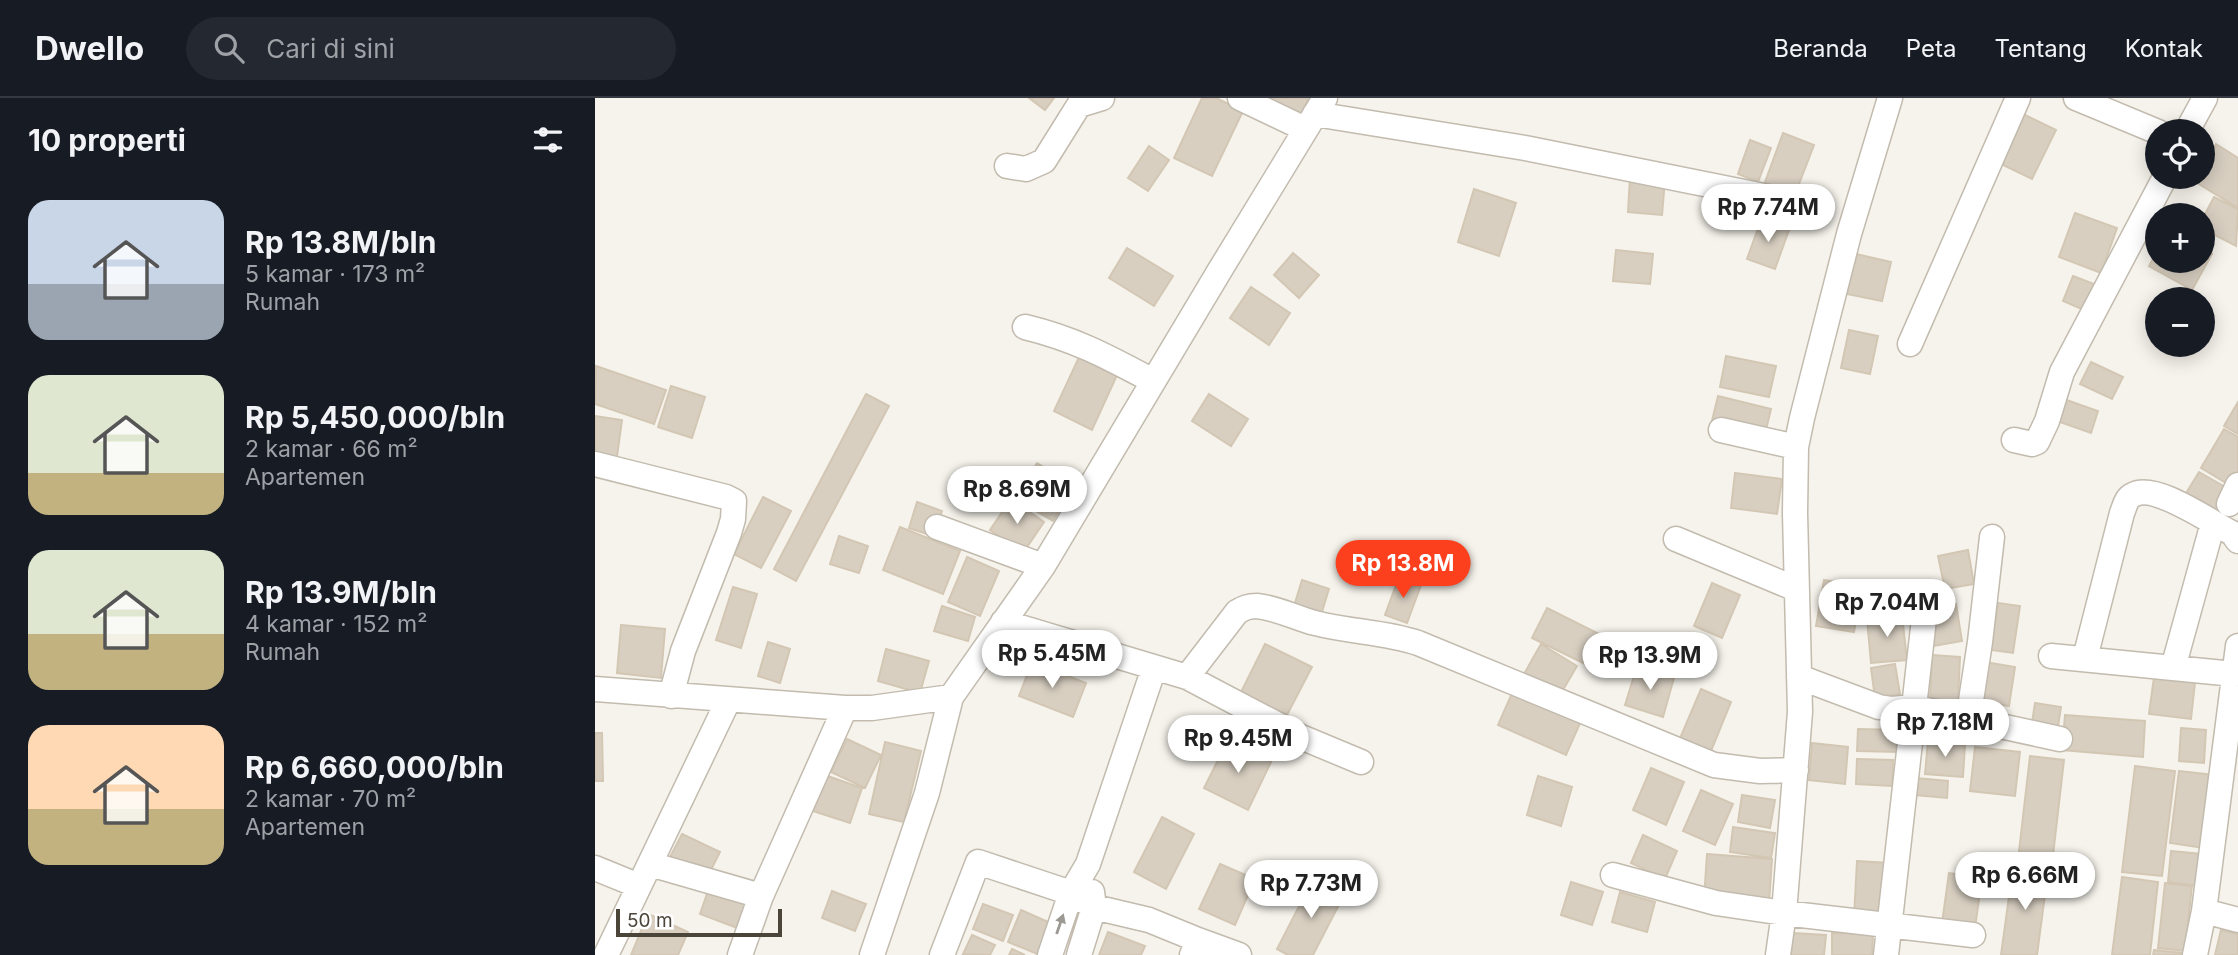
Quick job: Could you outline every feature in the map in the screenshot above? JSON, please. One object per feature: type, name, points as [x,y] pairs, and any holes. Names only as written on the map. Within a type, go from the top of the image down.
[{"type":"street","points":[[1007,166],[1026,169],[1044,161],[1079,105],[1103,98]]},
{"type":"street","points":[[1240,98],[1315,114],[1525,148],[1789,201]]},
{"type":"street","points":[[1778,955],[1796,770],[1799,677],[1796,447],[1849,234],[1890,98]]},
{"type":"street","points":[[1910,344],[2018,98]]},
{"type":"street","points":[[2076,98],[2145,127]]},
{"type":"street","points":[[2194,119],[2205,98]]},
{"type":"street","points":[[872,955],[927,793],[951,697],[1043,566],[1315,114]]},
{"type":"street","points":[[2014,440],[2032,444],[2037,442],[2047,421],[2062,372],[2159,189]]},
{"type":"street","points":[[1024,327],[1060,335],[1153,381]]},
{"type":"street","points":[[1721,430],[1796,447]]},
{"type":"street","points":[[595,464],[734,501],[729,533],[683,651],[671,696]]},
{"type":"street","points":[[2085,658],[2127,500],[2132,495],[2149,492],[2180,502],[2232,533],[2238,541]]},
{"type":"street","points":[[2173,668],[2213,523]]},
{"type":"street","points":[[937,527],[1043,566]]},
{"type":"street","points":[[1968,720],[1980,642],[1991,537]]},
{"type":"street","points":[[1676,539],[1796,589]]},
{"type":"street","points":[[1187,677],[1237,612],[1248,606],[1260,607],[1315,623],[1368,633],[1393,634],[1714,765],[1747,770],[1796,770]]},
{"type":"street","points":[[1886,955],[1925,610]]},
{"type":"street","points":[[1003,622],[1187,677],[1301,737],[1361,762]]},
{"type":"street","points":[[2195,955],[2227,821],[2234,674],[2238,646]]},
{"type":"street","points":[[2051,656],[2234,674]]},
{"type":"street","points":[[1050,955],[1071,893],[1088,864],[1154,667]]},
{"type":"street","points":[[1799,677],[1879,707],[1913,707],[2060,739]]},
{"type":"street","points":[[595,689],[845,708],[882,707],[951,697]]},
{"type":"street","points":[[606,955],[728,701]]},
{"type":"street","points":[[740,955],[761,896],[845,708]]},
{"type":"street","points":[[942,955],[978,862],[1071,893],[1094,907],[1149,920],[1195,947],[1239,955]]},
{"type":"street","points":[[1079,955],[1094,907],[1088,864]]},
{"type":"street","points":[[595,868],[761,896]]},
{"type":"street","points":[[1613,875],[1696,898],[1784,913],[1973,935]]},
{"type":"street","points":[[2204,911],[2238,920]]},
{"type":"building","points":[[1029,98],[1054,98],[1045,110]]},
{"type":"building","points":[[1202,98],[1216,98],[1243,111],[1212,176],[1174,158]]},
{"type":"building","points":[[1272,98],[1308,98],[1301,119],[1268,109]]},
{"type":"building","points":[[2023,114],[2056,130],[2032,179],[1999,163]]},
{"type":"building","points":[[1783,133],[1814,145],[1794,197],[1764,185]]},
{"type":"building","points":[[1750,140],[1771,148],[1758,182],[1738,174]]},
{"type":"building","points":[[1149,146],[1169,160],[1148,191],[1128,178]]},
{"type":"building","points":[[2215,146],[2238,158],[2238,208],[2207,189],[2215,189]]},
{"type":"building","points":[[1630,177],[1665,180],[1662,215],[1628,212]]},
{"type":"building","points":[[1474,189],[1516,203],[1499,256],[1458,242]]},
{"type":"building","points":[[2214,197],[2238,209],[2236,246],[2215,235],[2215,203],[2211,203]]},
{"type":"building","points":[[2075,213],[2117,228],[2101,273],[2059,257]]},
{"type":"building","points":[[1761,220],[1789,230],[1775,269],[1747,259]]},
{"type":"building","points":[[1127,248],[1173,276],[1154,306],[1109,278]]},
{"type":"building","points":[[1616,250],[1653,254],[1650,284],[1613,281]]},
{"type":"building","points":[[1293,253],[1319,275],[1299,298],[1274,275]]},
{"type":"building","points":[[1856,254],[1891,262],[1882,301],[1847,294]]},
{"type":"building","points":[[2162,273],[2201,273],[2194,287],[2187,287]]},
{"type":"building","points":[[2073,276],[2094,284],[2084,310],[2063,301]]},
{"type":"building","points":[[1251,287],[1290,313],[1269,345],[1230,318]]},
{"type":"building","points":[[1849,330],[1878,336],[1870,374],[1841,368]]},
{"type":"building","points":[[1080,355],[1118,373],[1092,430],[1054,411]]},
{"type":"building","points":[[1726,356],[1776,366],[1769,397],[1720,387]]},
{"type":"building","points":[[2091,362],[2123,377],[2112,399],[2080,384]]},
{"type":"building","points":[[596,366],[666,390],[654,424],[595,404]]},
{"type":"building","points":[[671,386],[705,397],[692,438],[658,427]]},
{"type":"building","points":[[866,394],[889,406],[796,581],[774,569]]},
{"type":"building","points":[[1209,394],[1248,419],[1231,446],[1192,421]]},
{"type":"building","points":[[1718,396],[1771,409],[1764,438],[1711,425]]},
{"type":"building","points":[[2061,398],[2098,411],[2091,433],[2054,420]]},
{"type":"building","points":[[2238,402],[2238,434],[2224,426]]},
{"type":"building","points":[[595,416],[622,420],[616,464],[595,461]]},
{"type":"building","points":[[2224,429],[2238,437],[2238,475],[2231,486],[2201,468]]},
{"type":"building","points":[[1037,463],[1074,485],[1053,521],[1016,499]]},
{"type":"building","points":[[2199,472],[2227,488],[2213,512],[2185,495]]},
{"type":"building","points":[[1735,473],[1782,479],[1777,514],[1731,508]]},
{"type":"building","points":[[763,497],[791,511],[761,568],[734,554]]},
{"type":"building","points":[[1011,499],[1044,522],[1023,553],[990,530]]},
{"type":"building","points":[[917,502],[942,511],[933,536],[909,528]]},
{"type":"building","points":[[900,527],[960,551],[943,594],[883,570]]},
{"type":"building","points":[[839,536],[868,546],[859,573],[830,564]]},
{"type":"building","points":[[1968,550],[1974,584],[1945,589],[1938,556]]},
{"type":"building","points":[[967,557],[999,571],[980,616],[948,602]]},
{"type":"building","points":[[1399,577],[1421,585],[1407,623],[1385,615]]},
{"type":"building","points":[[1302,580],[1329,589],[1321,615],[1294,606]]},
{"type":"building","points":[[1824,580],[1862,586],[1854,632],[1816,626]]},
{"type":"building","points":[[1712,583],[1740,595],[1722,638],[1694,626]]},
{"type":"building","points":[[733,587],[757,594],[741,648],[716,640]]},
{"type":"building","points":[[1998,603],[2020,606],[2013,653],[1991,650]]},
{"type":"building","points":[[1956,604],[1962,641],[1933,646],[1928,608]]},
{"type":"building","points":[[942,606],[975,617],[968,641],[934,631]]},
{"type":"building","points":[[1547,608],[1599,634],[1585,664],[1532,638]]},
{"type":"building","points":[[1902,615],[1907,660],[1871,663],[1867,619]]},
{"type":"building","points":[[621,625],[665,629],[661,678],[617,673]]},
{"type":"building","points":[[768,642],[790,649],[780,683],[758,676]]},
{"type":"building","points":[[1265,644],[1312,667],[1287,715],[1241,692]]},
{"type":"building","points":[[1541,644],[1577,666],[1560,695],[1524,674]]},
{"type":"building","points":[[886,649],[929,661],[920,693],[878,681]]},
{"type":"building","points":[[1932,655],[1960,657],[1958,703],[1930,701]]},
{"type":"building","points":[[1032,662],[1086,683],[1073,717],[1019,696]]},
{"type":"building","points":[[1985,662],[2015,667],[2009,706],[1979,701]]},
{"type":"building","points":[[1895,664],[1900,694],[1875,698],[1871,668]]},
{"type":"building","points":[[1637,666],[1674,678],[1663,717],[1625,705]]},
{"type":"building","points":[[2154,677],[2195,682],[2191,719],[2149,714]]},
{"type":"building","points":[[1701,689],[1731,702],[1709,756],[1678,743]]},
{"type":"building","points":[[1513,691],[1581,721],[1566,755],[1498,725]]},
{"type":"building","points":[[2035,703],[2061,707],[2057,733],[2031,729]]},
{"type":"building","points":[[2065,715],[2145,721],[2143,757],[2062,750]]},
{"type":"building","points":[[2181,728],[2206,730],[2204,763],[2179,761]]},
{"type":"building","points":[[1858,729],[1900,730],[1900,752],[1857,751]]},
{"type":"building","points":[[595,733],[602,733],[603,781],[595,781]]},
{"type":"building","points":[[847,739],[881,755],[865,788],[831,772]]},
{"type":"building","points":[[1228,740],[1271,762],[1248,810],[1204,788]]},
{"type":"building","points":[[1928,741],[1965,745],[1963,777],[1925,774]]},
{"type":"building","points":[[885,742],[921,751],[904,822],[869,814]]},
{"type":"building","points":[[1812,743],[1848,747],[1845,784],[1809,780]]},
{"type":"building","points":[[1975,747],[2020,752],[2015,796],[1970,791]]},
{"type":"building","points":[[2030,756],[2064,760],[2052,864],[2018,860]]},
{"type":"building","points":[[1857,759],[1893,760],[1892,786],[1856,784]]},
{"type":"building","points":[[2135,766],[2175,771],[2162,876],[2122,872]]},
{"type":"building","points":[[1651,768],[1684,782],[1666,825],[1633,810]]},
{"type":"building","points":[[2179,771],[2214,775],[2205,848],[2170,843]]},
{"type":"building","points":[[822,774],[862,788],[850,823],[810,810]]},
{"type":"building","points":[[1538,776],[1572,787],[1561,826],[1527,815]]},
{"type":"building","points":[[1916,778],[1948,781],[1947,798],[1915,795]]},
{"type":"building","points":[[1701,790],[1733,804],[1715,845],[1683,831]]},
{"type":"building","points":[[1742,795],[1775,800],[1770,828],[1738,822]]},
{"type":"building","points":[[1162,817],[1194,834],[1166,889],[1134,872]]},
{"type":"building","points":[[1733,827],[1775,833],[1771,858],[1730,852]]},
{"type":"building","points":[[682,834],[720,852],[708,876],[670,857]]},
{"type":"building","points":[[1643,835],[1677,851],[1665,879],[1631,863]]},
{"type":"building","points":[[2171,851],[2202,854],[2198,886],[2168,882]]},
{"type":"building","points":[[1707,854],[1772,859],[1769,903],[1704,899]]},
{"type":"building","points":[[1857,861],[1890,863],[1887,920],[1854,917]]},
{"type":"building","points":[[1220,864],[1255,879],[1235,925],[1199,909]]},
{"type":"building","points":[[2013,867],[2048,872],[2037,955],[2001,955]]},
{"type":"building","points":[[1949,873],[1982,878],[1975,928],[1942,923]]},
{"type":"building","points":[[2122,877],[2158,882],[2150,955],[2112,955]]},
{"type":"building","points":[[1313,879],[1344,895],[1313,955],[1288,955],[1277,949]]},
{"type":"building","points":[[1571,882],[1603,892],[1592,925],[1561,915]]},
{"type":"building","points":[[2165,883],[2192,886],[2185,951],[2158,948]]},
{"type":"building","points":[[709,888],[754,905],[745,931],[700,914]]},
{"type":"building","points":[[832,891],[866,904],[855,931],[822,918]]},
{"type":"building","points":[[1620,892],[1655,902],[1647,932],[1612,922]]},
{"type":"building","points":[[983,904],[1013,915],[1003,941],[973,929]]},
{"type":"building","points":[[1021,910],[1055,925],[1040,955],[1008,942]]},
{"type":"building","points":[[648,914],[688,932],[678,955],[631,955]]},
{"type":"building","points":[[2221,930],[2238,934],[2238,955],[2215,955]]},
{"type":"building","points":[[1108,932],[1145,946],[1141,955],[1099,955]]},
{"type":"building","points":[[1793,933],[1826,935],[1824,955],[1791,955]]},
{"type":"building","points":[[1832,933],[1873,934],[1872,955],[1832,955]]},
{"type":"building","points":[[972,935],[995,945],[990,955],[963,954]]},
{"type":"building","points":[[1012,949],[1025,955],[1009,955]]},
{"type":"building","points":[[2154,950],[2182,953],[2182,955],[2153,955]]}]
